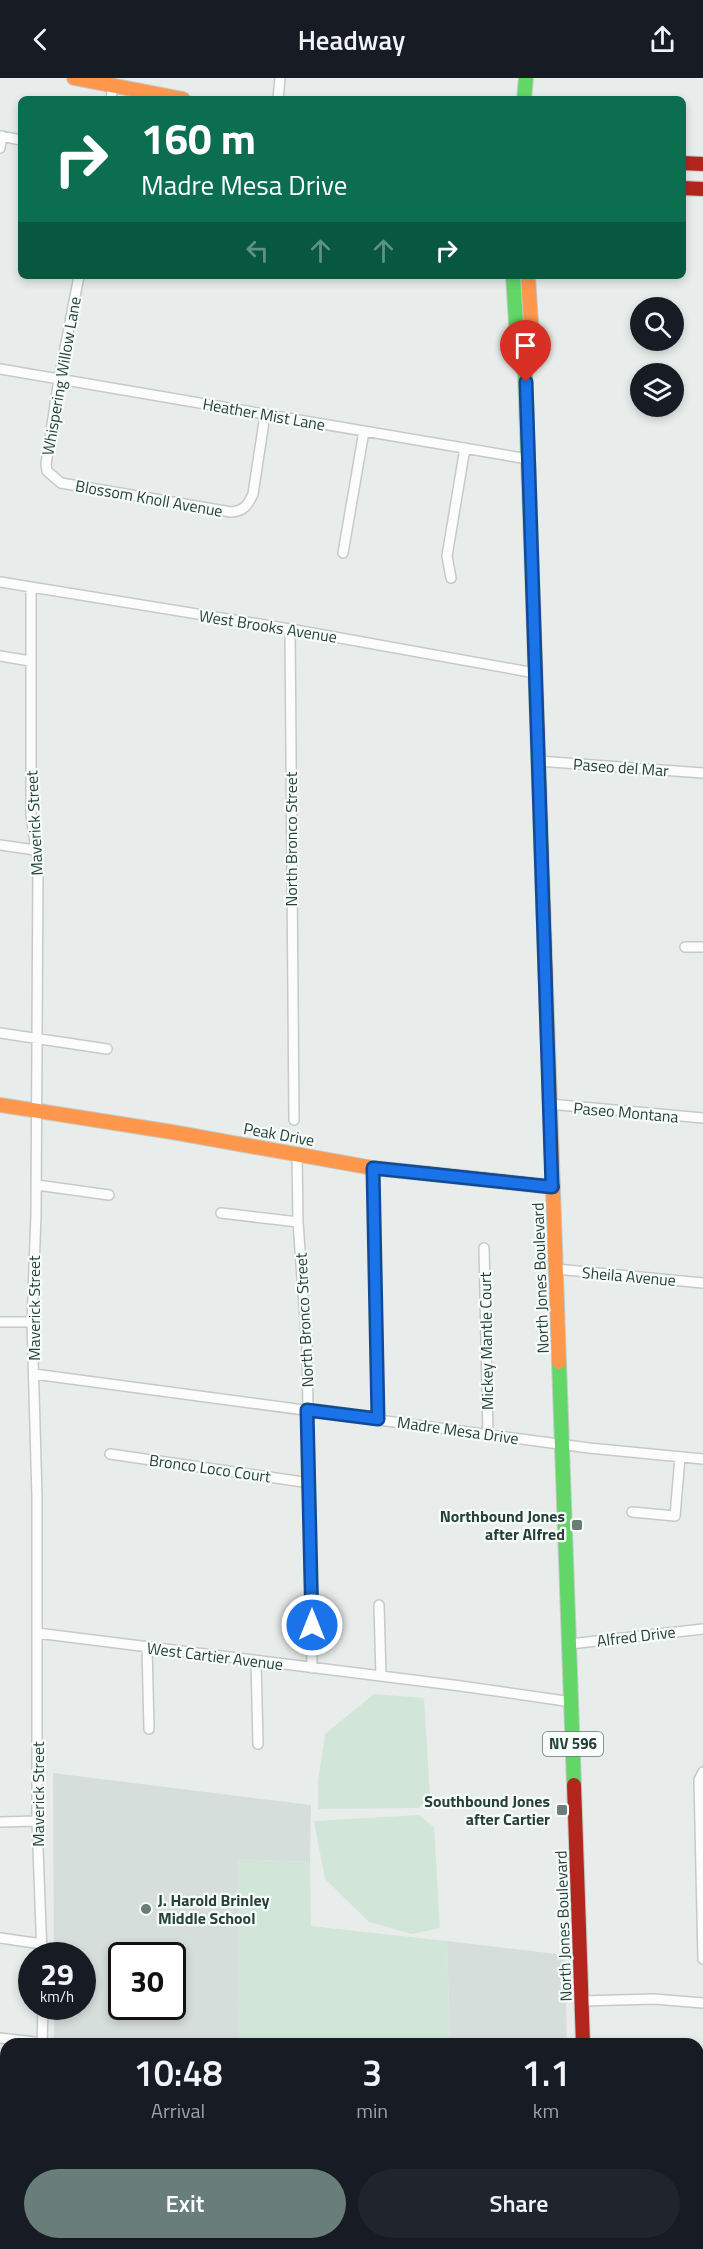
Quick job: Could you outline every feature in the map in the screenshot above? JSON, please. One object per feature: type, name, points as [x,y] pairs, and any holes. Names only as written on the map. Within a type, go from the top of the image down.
[{"type":"main road","points":[[75,78],[112,92],[153,96]]},
{"type":"main road","points":[[524,96],[526,78]]},
{"type":"main road","points":[[686,163],[703,164]]},
{"type":"main road","points":[[686,188],[703,189]]},
{"type":"main road","name":"North Jones Boulevard","points":[[513,279],[518,354],[525,367],[583,2038]]},
{"type":"main road","name":"North Jones Boulevard","points":[[525,367],[533,354],[528,279]]},
{"type":"main road","name":"Peak Drive","points":[[0,1105],[297,1153],[373,1168],[552,1187]]},
{"type":"street","points":[[278,96],[280,78]]},
{"type":"street","points":[[0,148],[1,136],[18,139]]},
{"type":"street","name":"Whispering Willow Lane","points":[[51,476],[46,464],[59,379],[78,279]]},
{"type":"street","name":"Heather Mist Lane","points":[[0,369],[528,459]]},
{"type":"street","name":"Blossom Knoll Avenue","points":[[51,476],[61,483],[231,512],[238,511],[247,506],[253,494],[265,415]]},
{"type":"street","points":[[344,554],[364,431]]},
{"type":"street","points":[[451,579],[447,556],[465,448]]},
{"type":"street","name":"West Brooks Avenue","points":[[0,582],[290,629],[535,673]]},
{"type":"street","name":"Maverick Street","points":[[31,587],[31,805],[38,865],[36,982],[38,1039],[32,1322],[38,1633],[38,1821],[42,1942]]},
{"type":"street","name":"North Bronco Street","points":[[290,629],[294,1120]]},
{"type":"street","points":[[0,656],[30,661]]},
{"type":"street","name":"Paseo del Mar","points":[[538,760],[703,773]]},
{"type":"street","points":[[0,845],[35,850]]},
{"type":"street","points":[[685,947],[703,947]]},
{"type":"street","points":[[0,1033],[107,1049]]},
{"type":"street","name":"Paseo Montana","points":[[549,1104],[703,1118]]},
{"type":"street","name":"North Bronco Street","points":[[297,1153],[298,1221],[307,1347],[312,1668]]},
{"type":"street","points":[[373,1168],[378,1419]]},
{"type":"street","points":[[36,1185],[109,1196]]},
{"type":"street","points":[[221,1213],[298,1221]]},
{"type":"street","name":"Mickey Mantle Court","points":[[484,1248],[488,1434]]},
{"type":"street","name":"Sheila Avenue","points":[[556,1269],[703,1283]]},
{"type":"street","points":[[0,1322],[32,1322]]},
{"type":"street","name":"Madre Mesa Drive","points":[[34,1374],[563,1444],[703,1459]]},
{"type":"street","name":"Bronco Loco Court","points":[[110,1454],[310,1483]]},
{"type":"street","points":[[632,1512],[675,1515],[680,1457]]},
{"type":"street","points":[[379,1605],[381,1676]]},
{"type":"street","name":"Alfred Drive","points":[[570,1644],[703,1629]]},
{"type":"street","name":"West Cartier Avenue","points":[[38,1633],[572,1702]]},
{"type":"street","points":[[147,1647],[149,1729]]},
{"type":"street","points":[[256,1661],[258,1744]]},
{"type":"street","points":[[703,1772],[699,1780],[703,1959]]},
{"type":"street","points":[[0,1822],[38,1821]]},
{"type":"street","points":[[0,1938],[28,1942]]},
{"type":"street","points":[[581,2001],[654,1999],[703,2003]]},
{"type":"street","points":[[43,2020],[43,2038]]},
{"type":"shaded area","name":"J. Harold Brinley Middle School","points":[[53,1773],[311,1805],[310,1862],[238,1859],[239,2038],[54,2038],[54,2020],[96,2020],[96,1942],[54,1942]]},
{"type":"shaded area","points":[[447,1941],[565,1955],[567,2038],[450,2038]]},
{"type":"green space","points":[[374,1694],[424,1698],[430,1795],[419,1808],[318,1809],[318,1781],[325,1734]]},
{"type":"green space","points":[[419,1815],[434,1827],[440,1928],[412,1934],[369,1922],[325,1879],[314,1821]]},
{"type":"green space","points":[[238,1859],[310,1862],[311,1926],[447,1941],[450,2038],[239,2038]]},
{"type":"traffic: fast","points":[[524,96],[526,78]]},
{"type":"traffic: fast","points":[[513,279],[518,354],[525,373],[533,600]]},
{"type":"traffic: fast","points":[[559,1362],[574,1785]]},
{"type":"traffic: slow","points":[[74,78],[167,96]]},
{"type":"traffic: slow","points":[[525,367],[533,354],[528,279]]},
{"type":"traffic: slow","points":[[546,989],[559,1362]]},
{"type":"traffic: slow","points":[[0,1105],[172,1132],[373,1168],[422,1173]]},
{"type":"traffic: jam","points":[[686,163],[703,164]]},
{"type":"traffic: jam","points":[[686,188],[703,189]]},
{"type":"traffic: jam","points":[[533,600],[546,989]]},
{"type":"traffic: jam","points":[[422,1173],[553,1187]]},
{"type":"traffic: jam","points":[[574,1785],[583,2038]]},
{"type":"place","name":"Northbound Jones after Alfred","points":[[577,1525]]},
{"type":"place","name":"Southbound Jones after Cartier","points":[[562,1810]]},
{"type":"place","name":"J. Harold Brinley Middle School","points":[[146,1909]]},
{"type":"route","points":[[312,1625],[307,1410],[378,1419],[373,1168],[552,1187],[526,382]]}]
